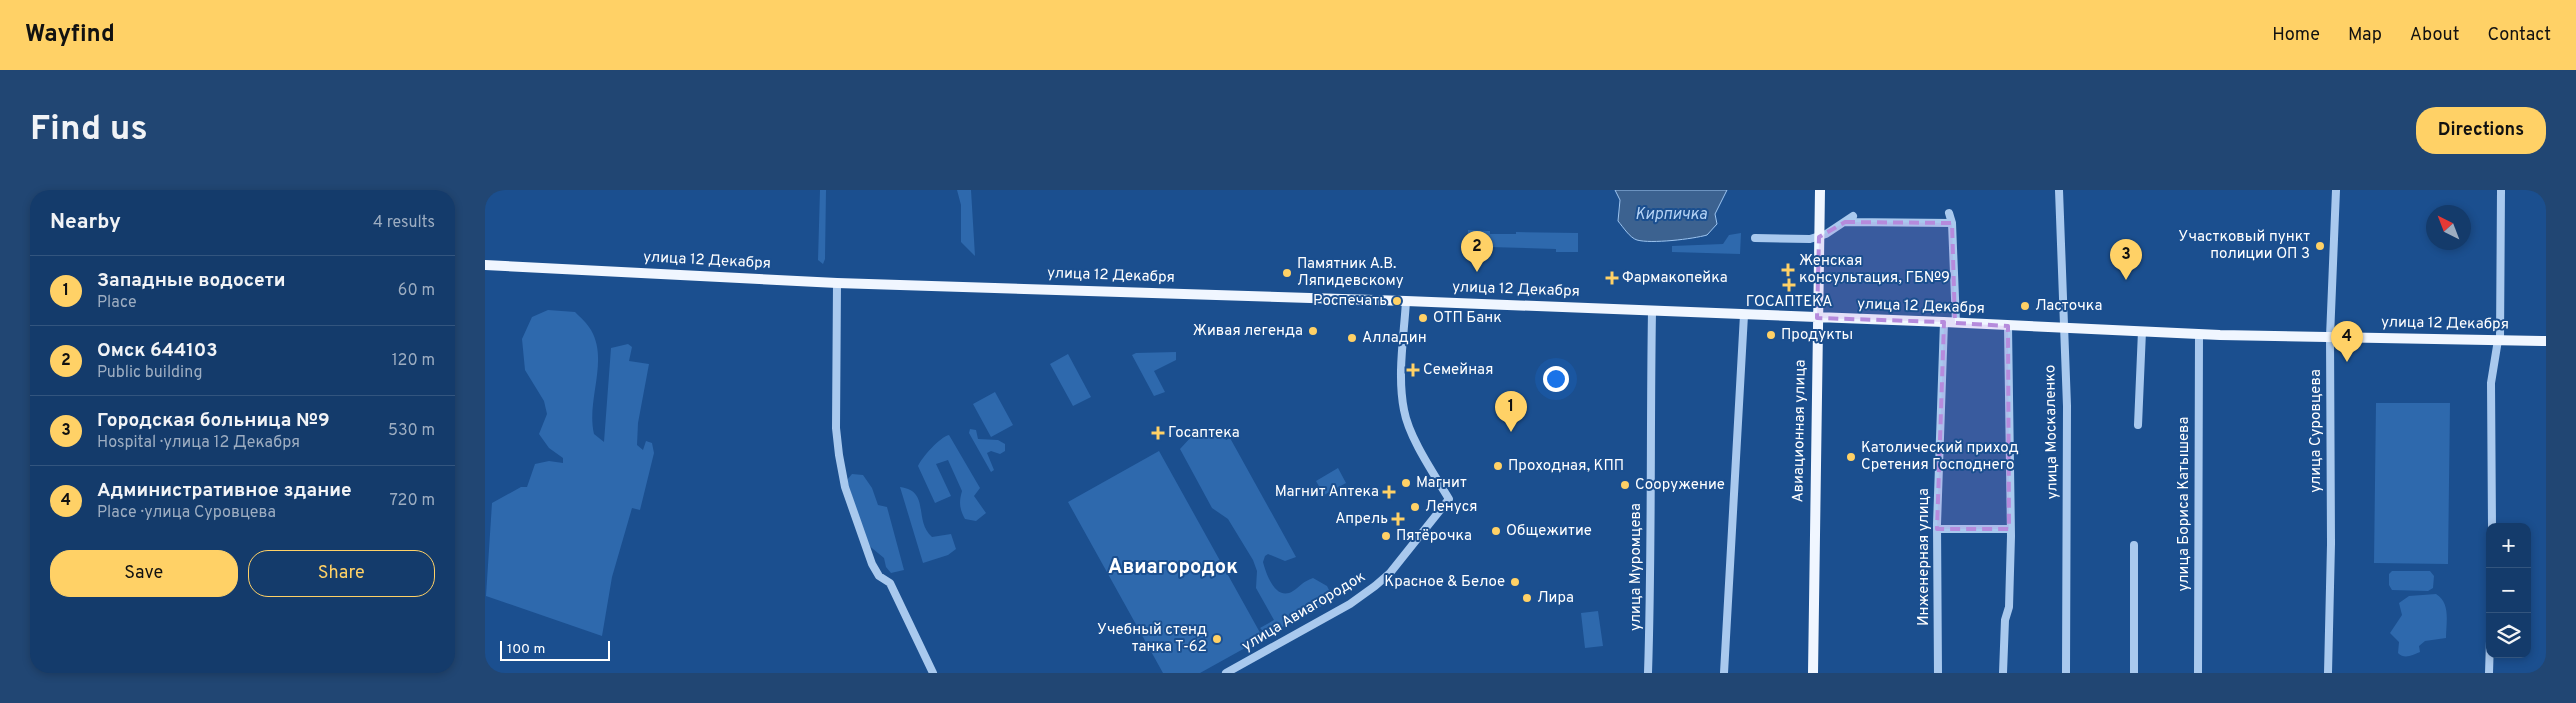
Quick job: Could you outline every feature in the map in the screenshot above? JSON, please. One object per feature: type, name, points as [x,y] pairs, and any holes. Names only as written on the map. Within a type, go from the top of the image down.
[{"type":"main road","name":"Авиационная улица","points":[[1813,673],[1820,190]]},
{"type":"main road","name":"улица 12 Декабря","points":[[485,265],[837,283],[1406,301],[1944,322],[2199,335],[2330,336],[2546,342]]},
{"type":"street","name":"улица Москаленко","points":[[2059,190],[2067,406],[2066,673]]},
{"type":"street","name":"улица Суровцева","points":[[2328,673],[2331,544],[2330,336],[2336,190]]},
{"type":"street","points":[[2492,523],[2491,383],[2499,340],[2501,190]]},
{"type":"street","points":[[1949,213],[1952,224],[1955,323]]},
{"type":"street","points":[[1755,238],[1810,239],[1819,237],[1853,216]]},
{"type":"street","points":[[1845,222],[1952,224]]},
{"type":"street","points":[[837,283],[836,428],[845,487],[872,564],[879,576],[890,584],[933,673]]},
{"type":"street","name":"улица Авиагородок","points":[[1226,673],[1350,604],[1375,586],[1399,563],[1449,499],[1408,426],[1403,410],[1402,363],[1406,301]]},
{"type":"street","name":"улица Муромцева","points":[[1648,673],[1651,573],[1649,407],[1652,311]]},
{"type":"street","points":[[1724,673],[1744,315]]},
{"type":"street","name":"Инженерная улица","points":[[1938,673],[1937,529],[1944,322]]},
{"type":"street","points":[[2003,673],[2005,620],[2009,606],[2008,326]]},
{"type":"street","points":[[2138,424],[2142,331]]},
{"type":"street","name":"улица Бориса Катышева","points":[[2198,673],[2199,335]]},
{"type":"street","points":[[1937,529],[2009,529]]},
{"type":"street","points":[[2134,545],[2134,673]]},
{"type":"street","points":[[2489,658],[2489,673]]},
{"type":"highlighted area","points":[[1845,222],[1952,223],[1955,323],[2008,326],[2009,529],[1937,529],[1944,322],[1817,318],[1819,237]]},
{"type":"shaded area","points":[[820,190],[826,190],[825,259],[823,264],[818,260]]},
{"type":"shaded area","points":[[957,190],[971,190],[975,256],[961,242],[961,205]]},
{"type":"shaded area","points":[[1468,230],[1490,231],[1490,234],[1516,234],[1516,232],[1578,233],[1578,252],[1556,252],[1556,249],[1489,247],[1488,250],[1467,249]]},
{"type":"shaded area","points":[[1741,233],[1740,254],[1672,252],[1672,246],[1723,244],[1729,235]]},
{"type":"shaded area","points":[[548,310],[575,312],[591,330],[596,342],[598,355],[592,421],[594,434],[604,442],[611,348],[628,344],[632,347],[629,361],[649,364],[638,423],[637,445],[643,450],[646,441],[652,443],[654,453],[640,510],[632,508],[612,577],[602,636],[486,596],[492,503],[521,487],[527,487],[535,464],[549,461],[563,463],[563,458],[549,448],[539,434],[547,414],[544,401],[525,370],[522,339],[532,317]]},
{"type":"shaded area","points":[[1176,352],[1176,360],[1154,371],[1165,392],[1154,396],[1132,355],[1136,353]]},
{"type":"shaded area","points":[[1068,354],[1091,397],[1073,406],[1050,364]]},
{"type":"shaded area","points":[[995,392],[1013,425],[991,437],[973,404]]},
{"type":"shaded area","points":[[2376,403],[2450,403],[2448,564],[2374,563]]},
{"type":"shaded area","points":[[970,429],[976,430],[978,439],[998,440],[1005,444],[1005,451],[1000,454],[991,451],[987,453],[994,470],[991,472],[969,433]]},
{"type":"shaded area","points":[[1206,431],[1222,434],[1226,440],[1230,438],[1296,557],[1285,561],[1268,554],[1265,556],[1263,562],[1273,585],[1282,593],[1287,593],[1313,578],[1327,586],[1332,596],[1331,601],[1267,635],[1260,628],[1274,620],[1256,588],[1257,571],[1253,560],[1228,519],[1212,508],[1180,449],[1192,436]]},
{"type":"shaded area","points":[[949,435],[980,488],[974,496],[986,513],[976,521],[965,519],[963,515],[960,505],[962,491],[948,460],[936,464],[951,496],[935,503],[918,466],[941,439]]},
{"type":"shaded area","points":[[1159,451],[1263,638],[1200,673],[1163,673],[1068,502]]},
{"type":"shaded area","points":[[1338,468],[1346,483],[1324,495],[1316,481]]},
{"type":"shaded area","points":[[852,474],[863,475],[872,488],[878,505],[887,507],[904,570],[891,573],[886,567],[884,558],[867,544],[847,480]]},
{"type":"shaded area","points":[[900,487],[915,494],[919,500],[923,523],[932,537],[951,534],[956,549],[948,555],[923,563]]},
{"type":"shaded area","points":[[2392,571],[2430,571],[2434,576],[2433,588],[2428,591],[2392,590],[2389,585],[2389,574]]},
{"type":"shaded area","points":[[2436,594],[2444,602],[2446,608],[2446,638],[2425,641],[2419,646],[2420,652],[2409,656],[2401,655],[2398,653],[2399,642],[2390,633],[2402,615],[2399,603],[2409,596]]},
{"type":"shaded area","points":[[1598,611],[1603,646],[1585,648],[1581,613]]},
{"type":"water","name":"Кирпичка","points":[[1615,190],[1727,190],[1715,214],[1717,224],[1707,235],[1662,241],[1643,241],[1634,239],[1618,221],[1620,200]]},
{"type":"place","name":"Участковый пункт полиции ОП 3","points":[[2320,246]]},
{"type":"place","name":"Женская консультация, ГБ№9","points":[[1788,270]]},
{"type":"place","name":"Омск 644103","points":[[1477,272]]},
{"type":"place","name":"Памятник А.В. Ляпидевскому","points":[[1287,273]]},
{"type":"place","name":"Фармакопейка","points":[[1612,278]]},
{"type":"place","name":"Городская больница №9","points":[[2126,280]]},
{"type":"place","name":"ГОСАПТЕКА","points":[[1789,285]]},
{"type":"place","name":"Роспечать","points":[[1397,301]]},
{"type":"place","name":"Ласточка","points":[[2025,306]]},
{"type":"place","name":"ОТП Банк","points":[[1423,318]]},
{"type":"place","name":"Живая легенда","points":[[1313,331]]},
{"type":"place","name":"Продукты","points":[[1771,335]]},
{"type":"place","name":"Алладин","points":[[1352,338]]},
{"type":"place","name":"Административное здание","points":[[2347,362]]},
{"type":"place","name":"Семейная","points":[[1413,370]]},
{"type":"place","name":"Западные водосети","points":[[1511,432]]},
{"type":"place","name":"Госаптека","points":[[1158,433]]},
{"type":"place","name":"Католический приход Сретения Господнего","points":[[1851,457]]},
{"type":"place","name":"Проходная, КПП","points":[[1498,466]]},
{"type":"place","name":"Магнит","points":[[1406,483]]},
{"type":"place","name":"Сооружение","points":[[1625,485]]},
{"type":"place","name":"Магнит Аптека","points":[[1389,492]]},
{"type":"place","name":"Ленуся","points":[[1415,507]]},
{"type":"place","name":"Апрель","points":[[1398,519]]},
{"type":"place","name":"Общежитие","points":[[1496,531]]},
{"type":"place","name":"Пятёрочка","points":[[1386,536]]},
{"type":"place","name":"Красное & Белое","points":[[1515,582]]},
{"type":"place","name":"Лира","points":[[1527,598]]},
{"type":"place","name":"Учебный стенд танка Т-62","points":[[1217,639]]},
{"type":"district","name":"Авиагородок","points":[[1173,568]]}]
